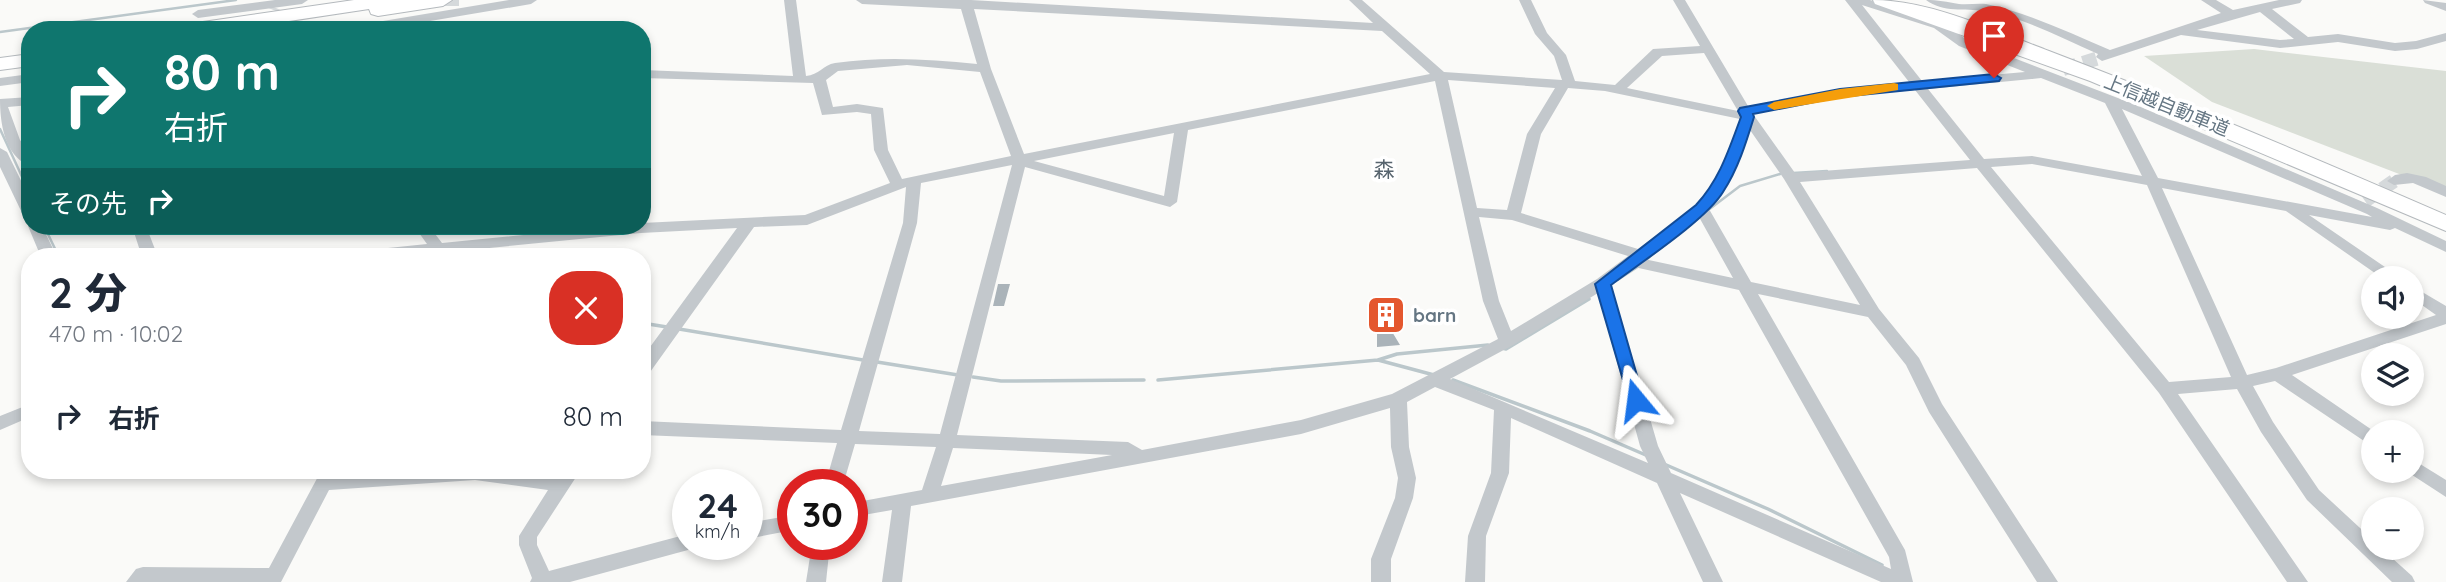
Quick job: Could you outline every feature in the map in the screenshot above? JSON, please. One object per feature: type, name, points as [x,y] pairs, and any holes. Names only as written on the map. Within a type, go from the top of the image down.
[{"type":"highway","points":[[203,21],[393,0]]},
{"type":"highway","name":"上信越自動車道","points":[[1882,0],[1963,21],[2135,80],[2446,212]]},
{"type":"highway","name":"上信越自動車道","points":[[1913,0],[2210,122],[2446,224]]},
{"type":"highway","points":[[323,21],[448,6]]},
{"type":"street","points":[[199,21],[302,0]]},
{"type":"street","points":[[389,21],[448,6],[531,0]]},
{"type":"street","points":[[790,0],[800,79]]},
{"type":"street","points":[[862,0],[966,2],[1386,27]]},
{"type":"street","points":[[1355,0],[1440,76],[1473,212],[1491,301],[1507,341]]},
{"type":"street","points":[[1513,215],[1534,134],[1566,85],[1559,55],[1541,34],[1525,0]]},
{"type":"street","points":[[1679,0],[1746,114],[1791,178],[1873,313],[1913,362],[1935,407],[2048,582]]},
{"type":"street","points":[[1851,0],[1979,162],[2165,389],[2298,582]]},
{"type":"street","points":[[1857,0],[1947,29],[1963,43],[2046,73],[2362,203],[2405,228],[2446,247]]},
{"type":"street","points":[[1932,0],[1959,8],[1981,7],[1996,10],[2048,27],[2105,56],[2231,14],[2297,0]]},
{"type":"street","points":[[2207,0],[2231,14]]},
{"type":"street","points":[[2430,0],[2446,7]]},
{"type":"street","points":[[929,495],[947,441],[1020,161],[985,69],[966,2]]},
{"type":"street","points":[[2267,5],[2306,42]]},
{"type":"street","points":[[2179,31],[2280,44],[2338,38],[2395,47],[2417,46],[2446,37]]},
{"type":"street","points":[[1618,89],[1658,52],[1709,49]]},
{"type":"street","points":[[651,74],[819,79],[834,67],[907,61],[985,69]]},
{"type":"street","points":[[651,228],[807,220],[906,183],[1440,76],[1618,89],[1746,114],[1840,93],[2046,73],[2061,69]]},
{"type":"street","points":[[0,82],[21,79]]},
{"type":"street","points":[[819,79],[827,112],[857,108],[878,111],[881,150],[906,183],[910,223],[839,469]]},
{"type":"street","points":[[2111,101],[2152,181],[2242,383],[2267,427],[2314,495],[2405,582]]},
{"type":"street","points":[[21,102],[0,103],[13,141],[21,151]]},
{"type":"street","points":[[868,507],[1301,428],[1398,398],[1507,341],[1602,284],[1701,208],[1716,192],[1731,165],[1746,114]]},
{"type":"street","points":[[1020,161],[1170,202],[1182,126]]},
{"type":"street","points":[[0,152],[21,196]]},
{"type":"street","points":[[1791,178],[2032,160],[2405,228]]},
{"type":"street","points":[[2394,181],[2413,178],[2446,192]]},
{"type":"street","points":[[1701,208],[1898,556],[1902,582]]},
{"type":"street","points":[[2288,208],[2375,266]]},
{"type":"street","points":[[1473,212],[1513,215],[1633,258],[1745,287],[1873,313]]},
{"type":"street","points":[[651,359],[749,223]]},
{"type":"street","points":[[492,241],[494,235]]},
{"type":"street","points":[[459,248],[492,241],[561,235]]},
{"type":"street","points":[[1602,284],[1649,446],[1662,479],[1713,582]]},
{"type":"street","points":[[2424,300],[2446,316]]},
{"type":"street","points":[[2165,389],[2242,383],[2277,374],[2446,316]]},
{"type":"street","points":[[2277,374],[2361,432]]},
{"type":"street","points":[[1435,380],[1503,407],[1902,582]]},
{"type":"street","points":[[1381,582],[1381,559],[1404,498],[1406,478],[1400,447],[1398,398]]},
{"type":"street","points":[[1475,582],[1477,536],[1500,473],[1503,407]]},
{"type":"street","points":[[0,423],[21,414]]},
{"type":"street","points":[[651,428],[1128,449],[1138,456]]},
{"type":"street","points":[[2424,474],[2446,489]]},
{"type":"street","points":[[136,582],[143,575],[272,579],[326,479]]},
{"type":"street","points":[[565,479],[528,536],[528,545],[541,581],[672,546]]},
{"type":"street","points":[[892,582],[903,500]]},
{"type":"street","points":[[816,582],[819,560]]},
{"type":"shaded area","points":[[2254,49],[2446,71],[2446,192],[2212,102],[2144,56]]},
{"type":"building","points":[[998,284],[1010,284],[1004,306],[993,306]]},
{"type":"building","points":[[1377,304],[1395,305],[1396,325],[1388,325],[1400,345],[1377,347]]},
{"type":"waterway","points":[[81,21],[236,0]]},
{"type":"waterway","points":[[0,32],[21,29]]},
{"type":"waterway","points":[[0,129],[21,174]]},
{"type":"waterway","points":[[1793,173],[1827,171]]},
{"type":"waterway","points":[[1707,211],[1740,186],[1780,174]]},
{"type":"waterway","points":[[1648,258],[1700,217]]},
{"type":"waterway","points":[[48,235],[55,248]]},
{"type":"waterway","points":[[1644,261],[1650,256]]},
{"type":"waterway","points":[[1618,279],[1638,266]]},
{"type":"waterway","points":[[1502,348],[1506,349],[1589,299]]},
{"type":"waterway","points":[[651,324],[667,327]]},
{"type":"waterway","points":[[679,329],[863,360]]},
{"type":"waterway","points":[[1378,360],[1397,354],[1488,345]]},
{"type":"waterway","points":[[1158,380],[1378,360]]},
{"type":"waterway","points":[[1378,360],[1434,375]]},
{"type":"waterway","points":[[877,362],[958,375]]},
{"type":"waterway","points":[[973,377],[1001,381],[1144,380]]},
{"type":"waterway","points":[[1453,380],[1590,431],[1648,456]]},
{"type":"waterway","points":[[1664,464],[1768,509],[1882,565]]},
{"type":"tunnel","points":[[452,0],[452,6]]},
{"type":"tunnel","points":[[271,21],[276,8]]},
{"type":"tunnel","points":[[2063,69],[2102,57]]},
{"type":"tunnel","points":[[2365,201],[2394,181]]},
{"type":"slow traffic","points":[[1774,106],[1840,93],[1894,87]]},
{"type":"place","name":"barn","points":[[1386,315]]},
{"type":"district","name":"森","points":[[1384,169]]},
{"type":"route","points":[[1636,400],[1602,284],[1637,254],[1701,208],[1716,192],[1731,165],[1731,158],[1748,117],[1745,111],[1840,93],[1994,78]]}]
